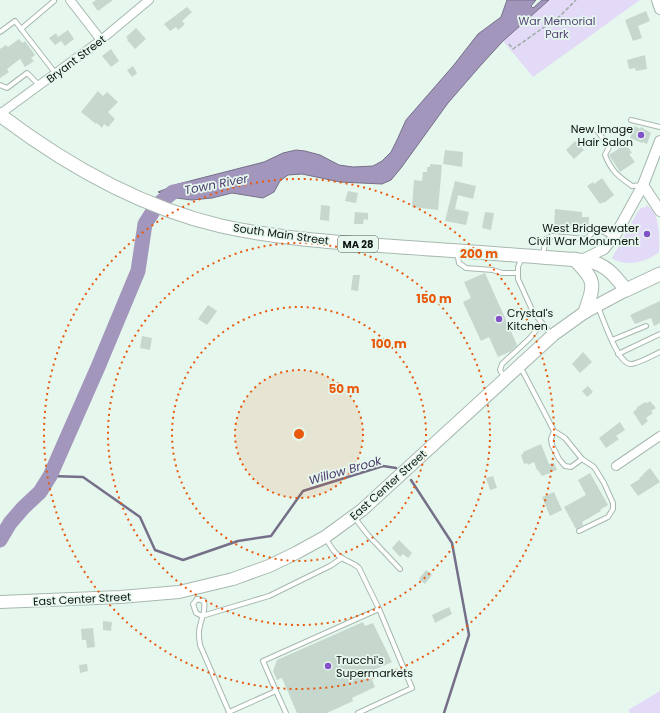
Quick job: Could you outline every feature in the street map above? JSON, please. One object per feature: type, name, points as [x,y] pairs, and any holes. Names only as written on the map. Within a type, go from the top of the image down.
[{"type":"main road","name":"South Main Street","points":[[0,115],[56,155],[98,179],[176,213],[221,226],[273,235],[343,242],[596,262],[606,267],[613,273],[626,290]]},
{"type":"main road","points":[[578,260],[592,283],[592,294],[585,312]]},
{"type":"main road","name":"East Center Street","points":[[0,602],[166,594],[196,594],[221,583],[269,566],[296,553],[354,517],[553,335],[597,305],[660,274]]},
{"type":"street","points":[[70,0],[101,40]]},
{"type":"street","name":"Bryant Street","points":[[0,115],[101,40],[149,0]]},
{"type":"street","points":[[657,0],[660,9]]},
{"type":"street","points":[[578,260],[602,251],[612,239],[643,185],[658,154],[660,141]]},
{"type":"street","points":[[643,185],[660,211]]},
{"type":"street","points":[[616,466],[660,436]]},
{"type":"lane","points":[[21,29],[54,1]]},
{"type":"lane","points":[[0,32],[15,21],[56,74]]},
{"type":"lane","points":[[0,85],[7,88],[27,73],[40,86]]},
{"type":"lane","points":[[631,120],[660,127]]},
{"type":"lane","points":[[596,129],[609,147],[605,155],[610,168],[620,178],[632,186],[643,185]]},
{"type":"lane","points":[[543,257],[546,239],[552,236],[586,239],[597,230],[612,239]]},
{"type":"lane","points":[[457,251],[459,264],[466,268],[493,270],[502,273],[517,273]]},
{"type":"lane","points":[[522,256],[518,267],[518,279],[533,312],[553,335]]},
{"type":"lane","points":[[597,305],[618,354],[625,363],[631,364],[660,352]]},
{"type":"lane","points":[[505,379],[500,370],[502,364],[530,338],[542,323]]},
{"type":"lane","points":[[612,340],[646,326]]},
{"type":"lane","points":[[618,354],[660,334]]},
{"type":"lane","points":[[520,366],[554,431],[565,438],[582,459],[594,468],[604,483],[613,503],[613,509],[608,517],[579,531]]},
{"type":"lane","points":[[554,431],[551,439],[552,445],[559,460],[565,466],[571,467],[582,459]]},
{"type":"lane","points":[[354,517],[371,539],[400,568]]},
{"type":"lane","points":[[325,536],[331,548],[342,558],[355,564],[359,568],[379,609],[412,688],[358,713]]},
{"type":"lane","points":[[276,691],[229,712],[200,645],[199,632],[202,616],[206,610],[204,601],[196,594],[193,604],[196,613],[202,616],[269,596],[330,566],[342,558]]},
{"type":"lane","points":[[286,713],[263,661],[379,609]]},
{"type":"path","points":[[509,44],[513,49],[560,16],[573,1],[576,0]]},
{"type":"green space","name":"War Memorial Park","points":[[549,0],[640,0],[533,77],[503,41]]},
{"type":"green space","points":[[646,205],[651,208],[657,219],[659,252],[643,261],[631,263],[625,263],[613,259],[612,258],[638,211],[641,208],[646,207]]},
{"type":"green space","points":[[660,691],[660,713],[630,713],[628,710]]},
{"type":"water","points":[[507,0],[536,0],[531,6],[533,8],[542,0],[549,0],[503,41],[481,65],[448,103],[391,180],[382,184],[340,182],[302,174],[288,175],[280,181],[274,192],[263,198],[232,193],[212,198],[192,200],[176,198],[158,192],[178,184],[264,162],[283,153],[296,150],[320,155],[339,165],[353,167],[373,166],[382,161],[391,152],[406,120],[453,66],[478,34],[501,17]]},
{"type":"building","points":[[96,0],[113,0],[98,11],[92,3]]},
{"type":"building","points":[[187,7],[192,12],[182,21],[185,24],[178,30],[176,27],[170,31],[164,24]]},
{"type":"building","points":[[646,11],[650,21],[638,26],[642,38],[633,41],[625,20]]},
{"type":"building","points":[[136,28],[146,39],[135,49],[126,37]]},
{"type":"building","points":[[68,30],[74,39],[65,46],[61,41],[55,45],[49,38],[56,33],[58,37]]},
{"type":"building","points":[[19,39],[22,43],[25,41],[35,55],[31,58],[34,61],[25,67],[20,59],[7,69],[9,72],[0,78],[0,49],[6,45],[8,47]]},
{"type":"building","points":[[111,49],[119,61],[111,67],[102,56]]},
{"type":"building","points":[[645,55],[647,69],[636,71],[635,68],[629,69],[627,60]]},
{"type":"building","points":[[133,66],[137,73],[132,77],[127,70]]},
{"type":"building","points":[[98,91],[103,96],[107,92],[118,102],[108,112],[115,119],[108,127],[104,124],[102,128],[81,112]]},
{"type":"building","name":"New Image Hair Salon","points":[[635,126],[640,129],[641,127],[651,133],[647,144],[630,138]]},
{"type":"building","points":[[575,141],[584,150],[574,159],[566,150]]},
{"type":"building","points":[[626,144],[632,153],[629,154],[635,162],[620,172],[609,155]]},
{"type":"building","points":[[445,150],[463,152],[462,167],[443,164]]},
{"type":"building","points":[[430,164],[442,165],[438,210],[412,207],[414,180],[422,181],[423,172],[427,172],[427,167],[430,167]]},
{"type":"building","points":[[602,178],[614,195],[604,203],[603,202],[600,204],[587,186],[593,182],[594,184]]},
{"type":"building","points":[[455,181],[476,186],[473,199],[458,195],[455,209],[469,212],[466,225],[445,221]]},
{"type":"building","points":[[348,191],[358,193],[356,203],[345,201]]},
{"type":"building","points":[[321,205],[330,206],[329,221],[320,220]]},
{"type":"building","points":[[555,209],[582,212],[582,217],[589,217],[588,230],[554,227]]},
{"type":"building","points":[[355,212],[368,213],[368,220],[364,219],[363,224],[354,224]]},
{"type":"building","points":[[485,212],[494,213],[491,230],[482,228]]},
{"type":"building","points":[[485,273],[517,345],[511,351],[498,357],[489,337],[481,341],[463,302],[471,298],[464,282]]},
{"type":"building","points":[[353,275],[360,275],[358,291],[351,290]]},
{"type":"building","points":[[660,301],[660,323],[654,326],[651,318],[635,324],[630,315]]},
{"type":"building","points":[[208,305],[217,311],[207,325],[198,319]]},
{"type":"building","points":[[142,336],[152,338],[150,350],[140,348]]},
{"type":"building","points":[[583,352],[592,362],[580,373],[572,364]]},
{"type":"building","points":[[588,386],[593,392],[587,397],[582,391]]},
{"type":"building","points":[[650,401],[656,408],[651,411],[653,413],[646,418],[648,421],[642,426],[633,412],[645,402],[647,403]]},
{"type":"building","points":[[620,422],[625,430],[616,436],[619,439],[606,448],[599,438]]},
{"type":"building","points":[[541,444],[549,464],[554,463],[557,470],[542,476],[537,470],[534,462],[528,465],[527,463],[524,464],[521,455],[523,452]]},
{"type":"building","points":[[650,468],[660,482],[638,496],[630,485],[640,479],[639,478]]},
{"type":"building","points":[[590,473],[608,505],[582,522],[583,525],[576,529],[564,507],[586,495],[578,480]]},
{"type":"building","points":[[493,476],[497,488],[490,490],[486,478]]},
{"type":"building","points":[[554,492],[562,510],[550,516],[542,497]]},
{"type":"building","points":[[399,540],[412,553],[408,558],[403,554],[400,557],[392,548]]},
{"type":"building","points":[[426,570],[432,575],[425,584],[419,579]]},
{"type":"building","points":[[449,607],[452,614],[435,623],[432,615]]},
{"type":"building","points":[[103,621],[112,622],[111,631],[103,630]]},
{"type":"building","name":"Trucchi's Supermarkets","points":[[363,622],[365,626],[373,623],[392,662],[369,672],[375,687],[352,698],[353,701],[327,713],[297,713],[282,678],[277,680],[273,671],[277,660]]},
{"type":"building","points":[[93,628],[95,647],[87,648],[86,640],[82,640],[81,629]]},
{"type":"building","points":[[87,664],[88,671],[80,673],[79,665]]},
{"type":"waterway","name":"Town River","points":[[0,540],[10,523],[40,492],[50,476],[138,271],[145,224],[157,205],[173,192],[188,189]]},
{"type":"waterway","name":"Willow Brook","points":[[50,476],[83,477],[140,517],[155,550],[183,560],[238,541],[271,536],[303,491],[383,466],[396,468]]},
{"type":"waterway","name":"Willow Brook","points":[[411,480],[452,543],[469,635],[444,713]]},
{"type":"place","name":"New Image Hair Salon","points":[[641,135]]},
{"type":"place","name":"West Bridgewater Civil War Monument","points":[[647,234]]},
{"type":"place","name":"Crystal's Kitchen","points":[[499,319]]},
{"type":"place","name":"Trucchi's Supermarkets","points":[[328,666]]}]
